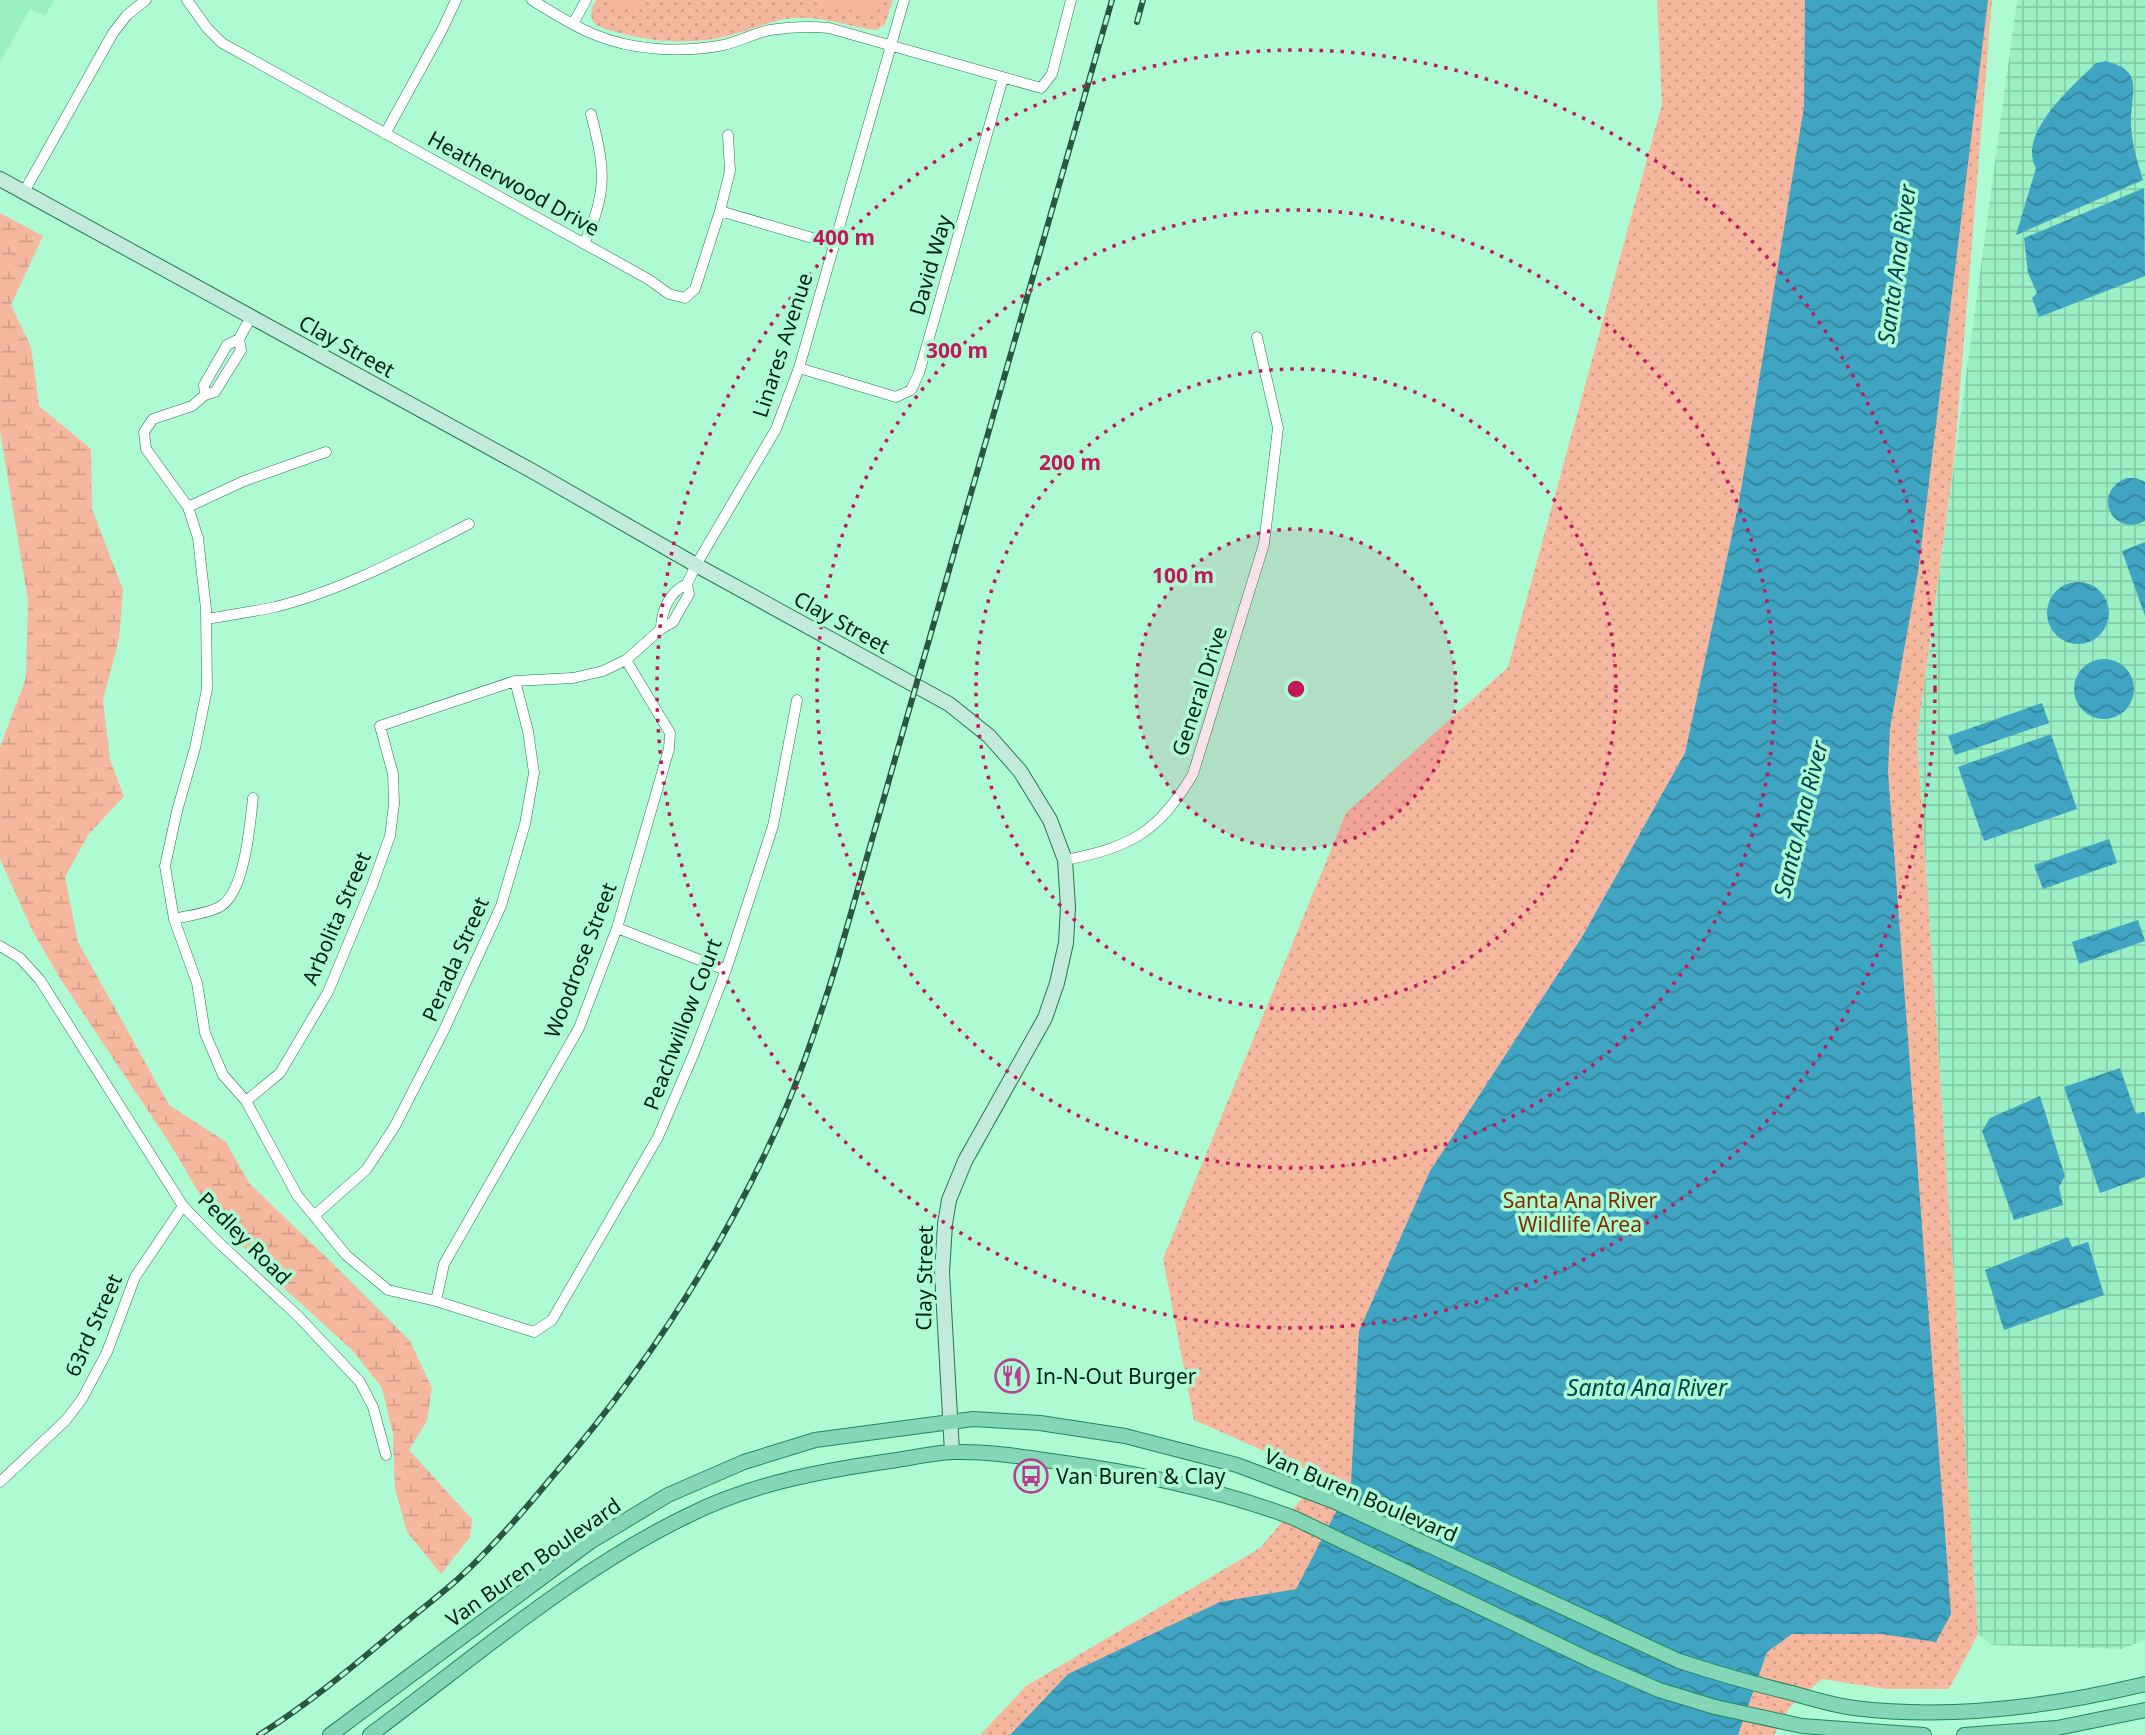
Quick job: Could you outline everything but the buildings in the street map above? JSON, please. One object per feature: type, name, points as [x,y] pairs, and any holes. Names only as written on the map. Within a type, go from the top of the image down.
[{"type":"main road","name":"Clay Street","points":[[0,178],[949,704],[999,746],[1035,793],[1050,820],[1065,860],[1068,907],[1066,943],[1051,1005],[965,1161],[944,1224],[943,1321],[952,1452]]},
{"type":"main road","name":"Van Buren Boulevard","points":[[330,1735],[579,1550],[668,1495],[744,1462],[815,1440],[973,1419],[1033,1423],[1125,1436],[1237,1465],[1333,1501],[1679,1661],[1728,1677],[1852,1708],[1908,1712],[2022,1707],[2145,1684]]},
{"type":"main road","name":"Van Buren Boulevard","points":[[370,1735],[608,1560],[687,1515],[780,1481],[841,1468],[952,1452],[1037,1459],[1175,1481],[1248,1501],[1323,1532],[1591,1661],[1659,1690],[1715,1707],[1802,1726],[1924,1735]]},
{"type":"main road","points":[[1964,1735],[2057,1728],[2145,1710]]},
{"type":"street","points":[[24,192],[113,33],[127,15],[146,0]]},
{"type":"street","name":"Heatherwood Drive","points":[[187,0],[207,28],[222,43],[669,293],[685,298],[695,289],[720,211],[730,171],[728,135]]},
{"type":"street","points":[[385,134],[456,0]]},
{"type":"street","points":[[532,0],[592,34],[627,44],[668,49],[724,45],[768,31],[814,26],[1041,88],[1052,74],[1071,0]]},
{"type":"street","points":[[573,24],[586,0]]},
{"type":"street","name":"Linares Avenue","points":[[626,660],[661,629],[673,622],[690,594],[687,584],[696,565],[776,429],[799,368],[904,0]]},
{"type":"street","name":"David Way","points":[[799,368],[896,397],[911,390],[919,373],[1003,78]]},
{"type":"street","points":[[584,244],[599,204],[603,173],[591,114]]},
{"type":"street","points":[[720,211],[833,244]]},
{"type":"street","points":[[251,317],[239,339],[241,350],[215,392],[205,395],[192,406],[153,419],[144,432],[146,449],[188,507],[198,538],[206,618],[207,689],[165,866],[174,919],[197,983],[205,1033],[223,1075],[246,1101],[297,1195],[346,1255],[388,1290],[436,1301]]},
{"type":"street","name":"General Drive","points":[[1065,860],[1116,849],[1137,838],[1173,803],[1193,774],[1264,544],[1278,428],[1257,337]]},
{"type":"street","points":[[188,507],[244,481],[326,452]]},
{"type":"street","points":[[206,618],[275,607],[321,592],[408,555],[469,524]]},
{"type":"street","points":[[515,681],[573,678],[603,671],[626,660]]},
{"type":"street","name":"Woodrose Street","points":[[436,1301],[444,1264],[579,1028],[617,928],[669,749],[670,733],[626,660]]},
{"type":"street","name":"Arbolita Street","points":[[246,1101],[279,1073],[328,992],[373,886],[390,836],[394,804],[393,774],[380,726],[515,681]]},
{"type":"street","name":"Perada Street","points":[[315,1215],[366,1170],[395,1126],[444,1030],[501,906],[526,824],[534,773],[528,731],[515,681]]},
{"type":"street","name":"Peachwillow Court","points":[[436,1301],[534,1332],[552,1320],[658,1137],[726,970],[773,826],[797,700]]},
{"type":"street","points":[[174,919],[221,906],[233,893],[248,850],[253,798]]},
{"type":"street","points":[[617,928],[726,970]]},
{"type":"street","name":"Pedley Road","points":[[0,946],[20,958],[40,980],[183,1206],[307,1325],[360,1382],[373,1407],[387,1455]]},
{"type":"street","name":"63rd Street","points":[[0,1482],[66,1420],[82,1399],[107,1352],[135,1277],[183,1206]]},
{"type":"shaded area","points":[[0,0],[54,0],[45,16],[30,9],[0,62]]},
{"type":"shaded area","points":[[2017,0],[2145,0],[2145,1640],[2121,1649],[1992,1645],[1978,1634],[1917,738]]},
{"type":"green space","points":[[596,0],[893,0],[885,24],[877,30],[816,19],[793,18],[700,41],[670,41],[603,28],[594,23],[591,15]]},
{"type":"green space","points":[[619,0],[642,0],[639,12],[618,7]]},
{"type":"green space","points":[[823,0],[877,0],[874,8],[865,13],[824,4]]},
{"type":"green space","name":"Santa Ana River","points":[[1657,0],[1992,0],[1954,461],[1917,738],[1978,1634],[1949,1689],[1886,1689],[1822,1679],[1789,1708],[1774,1735],[980,1735],[1026,1686],[1260,1548],[1321,1476],[1194,1420],[1163,1259],[1346,813],[1508,667],[1662,104]]},
{"type":"green space","points":[[0,213],[43,236],[11,305],[31,347],[39,406],[91,449],[92,509],[123,590],[119,639],[103,700],[110,760],[124,796],[88,835],[65,877],[78,942],[169,1105],[226,1142],[249,1183],[410,1341],[432,1388],[427,1421],[409,1450],[472,1519],[470,1537],[441,1574],[407,1532],[395,1488],[393,1434],[382,1388],[353,1351],[264,1270],[206,1205],[172,1147],[61,980],[32,930],[0,859],[0,747],[26,678],[28,601],[0,430]]},
{"type":"water","name":"Santa Ana River","points":[[1805,0],[1988,0],[1918,572],[1890,728],[1888,772],[1951,1614],[1936,1642],[1881,1634],[1792,1634],[1767,1652],[1738,1735],[1010,1735],[1068,1674],[1220,1602],[1296,1589],[1351,1483],[1359,1331],[1430,1171],[1582,937],[1685,753],[1739,502],[1804,107]]},
{"type":"water","points":[[2105,61],[2118,65],[2131,76],[2132,136],[2143,180],[2016,235],[2036,168],[2032,154],[2040,126],[2073,85],[2095,64]]},
{"type":"water","points":[[2144,188],[2145,276],[2039,317],[2032,298],[2037,293],[2028,273],[2024,238]]},
{"type":"water","points":[[2127,478],[2145,482],[2145,521],[2133,525],[2115,518],[2108,502],[2116,484]]},
{"type":"water","points":[[2145,542],[2145,616],[2122,551]]},
{"type":"water","points":[[2078,582],[2100,591],[2109,613],[2100,635],[2078,644],[2056,635],[2047,613],[2056,591]]},
{"type":"water","points":[[2098,659],[2110,659],[2126,667],[2132,677],[2132,701],[2126,711],[2110,719],[2098,719],[2082,711],[2074,695],[2074,683],[2082,667]]},
{"type":"water","points":[[2042,703],[2049,723],[1955,755],[1948,736]]},
{"type":"water","points":[[2051,734],[2077,809],[1984,841],[1958,767]]},
{"type":"water","points":[[2109,839],[2117,863],[2043,889],[2034,865]]},
{"type":"water","points":[[2138,920],[2145,941],[2079,964],[2072,942]]},
{"type":"water","points":[[2120,1068],[2136,1114],[2144,1112],[2145,1116],[2145,1177],[2100,1193],[2064,1087]]},
{"type":"water","points":[[2040,1096],[2065,1176],[2059,1187],[2063,1205],[2014,1220],[1982,1131],[1990,1118]]},
{"type":"water","points":[[2068,1237],[2072,1247],[2088,1242],[2104,1295],[2004,1330],[1985,1270]]},
{"type":"railway","points":[[259,1735],[328,1686],[443,1592],[484,1554],[519,1516],[586,1436],[651,1350],[709,1260],[759,1166],[798,1079],[837,962],[1112,0]]},
{"type":"railway","points":[[1137,22],[1143,0]]},
{"type":"place","name":"In-N-Out Burger","points":[[1012,1376]]},
{"type":"place","name":"Van Buren & Clay","points":[[1031,1476]]},
{"type":"park label","name":"Santa Ana River Wildlife Area","points":[[1580,1212]]}]
